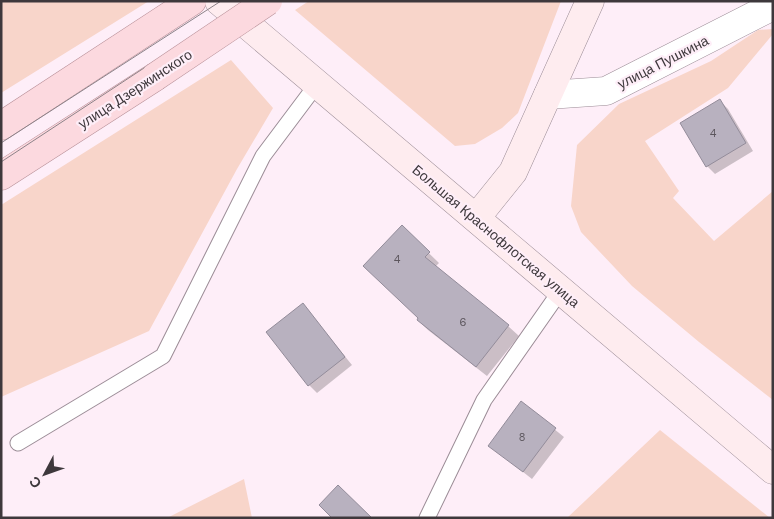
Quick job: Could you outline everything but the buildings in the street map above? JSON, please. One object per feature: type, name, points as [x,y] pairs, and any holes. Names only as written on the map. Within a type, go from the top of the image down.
[{"type":"main road","points":[[1,126],[192,1]]},
{"type":"main road","name":"Большая Краснофлотская улица","points":[[219,1],[773,470]]},
{"type":"main road","name":"улица Дзержинского","points":[[1,176],[268,1]]},
{"type":"main road","points":[[476,218],[513,172],[590,1]]},
{"type":"street","name":"улица Пушкина","points":[[548,95],[606,91],[773,6]]},
{"type":"lane","points":[[18,443],[164,356],[263,156],[317,84]]},
{"type":"lane","points":[[427,518],[484,400],[560,290]]},
{"type":"shaded area","points":[[1,1],[149,1],[1,93]]},
{"type":"shaded area","points":[[309,1],[561,1],[518,113],[502,128],[475,144],[455,146],[295,10]]},
{"type":"shaded area","points":[[773,29],[773,34],[728,88],[645,141],[679,191],[673,198],[714,241],[773,191],[773,400],[632,286],[581,232],[571,206],[577,145],[619,104],[711,61],[758,30]]},
{"type":"shaded area","points":[[231,60],[273,108],[237,169],[149,331],[1,397],[1,205]]},
{"type":"shaded area","points":[[660,430],[770,518],[567,518]]},
{"type":"shaded area","points":[[244,479],[252,518],[167,518]]},
{"type":"tram line","points":[[1,143],[221,1]]},
{"type":"tram line","points":[[1,162],[246,1]]}]
